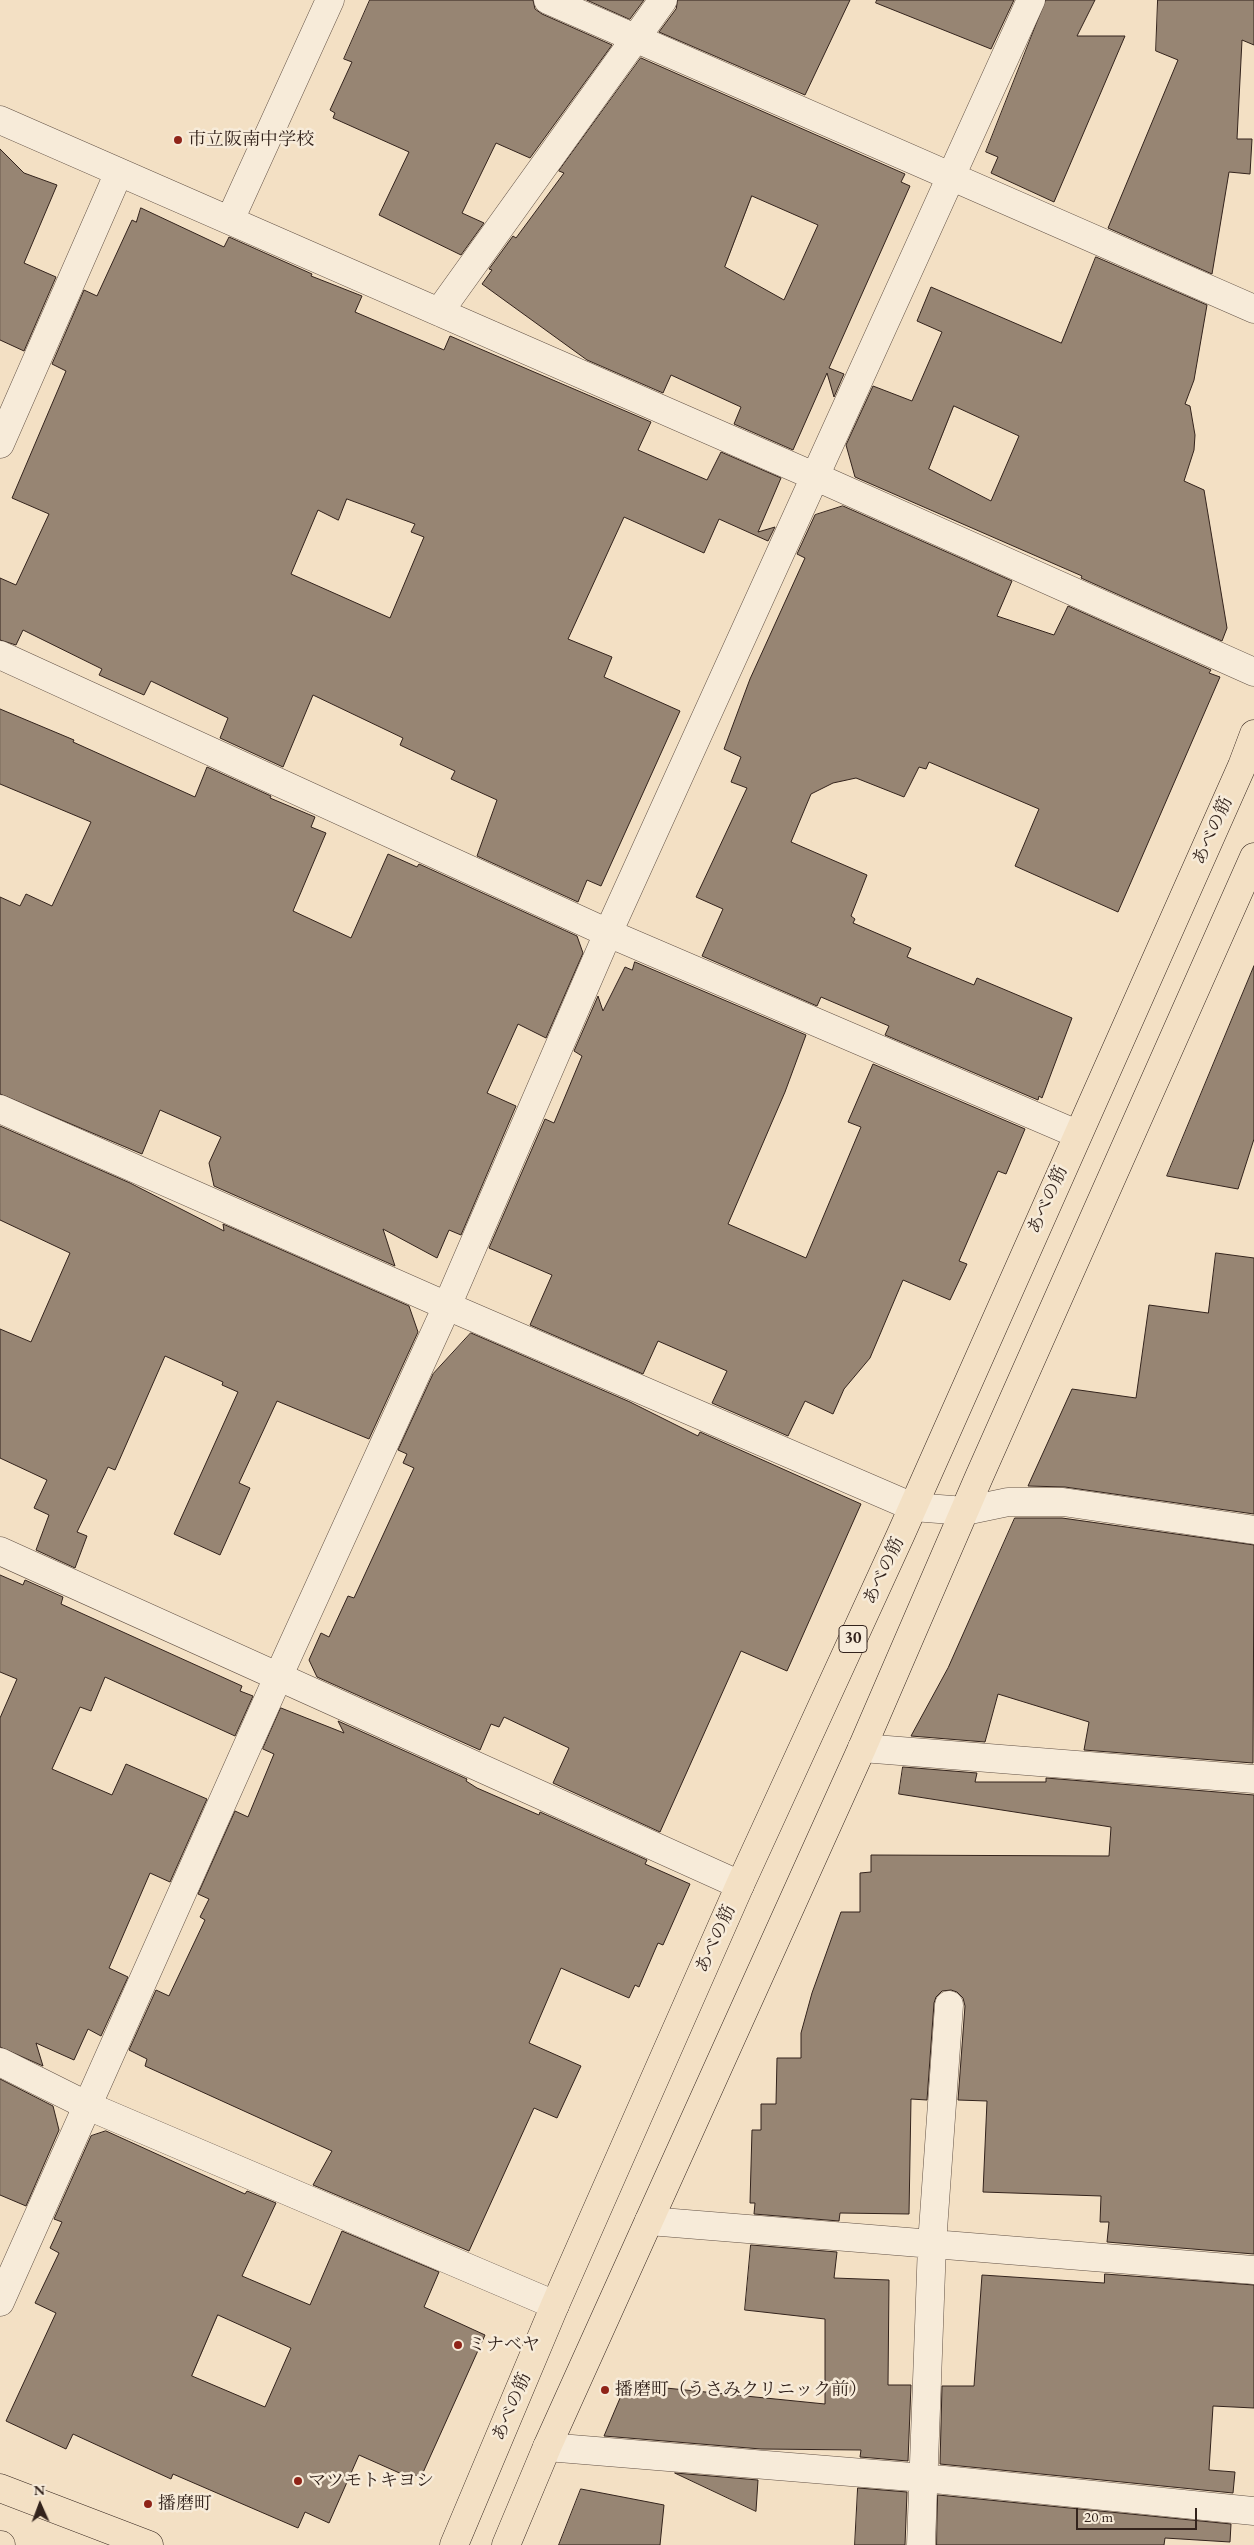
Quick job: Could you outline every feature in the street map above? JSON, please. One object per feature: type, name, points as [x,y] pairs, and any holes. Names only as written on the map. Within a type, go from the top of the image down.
[{"type":"main road","name":"あべの筋","points":[[454,2545],[555,2305],[740,1885],[913,1506],[1242,766],[1254,734]]},
{"type":"main road","points":[[506,2545],[547,2447],[862,1748],[964,1512],[1254,857]]},
{"type":"main road","points":[[0,2488],[148,2545]]},
{"type":"street","points":[[230,220],[330,0]]},
{"type":"street","points":[[548,0],[1254,308]]},
{"type":"street","points":[[439,312],[663,0]]},
{"type":"street","points":[[0,2302],[279,1675],[447,1306],[608,933],[1031,0]]},
{"type":"street","points":[[0,120],[814,476],[1254,672]]},
{"type":"street","points":[[0,444],[119,172]]},
{"type":"street","points":[[0,655],[608,933],[1077,1134]]},
{"type":"street","points":[[0,1108],[447,1306],[913,1506],[964,1512],[1008,1502],[1062,1502],[1254,1530]]},
{"type":"street","points":[[0,1551],[279,1675],[740,1885]]},
{"type":"street","points":[[862,1748],[1254,1779]]},
{"type":"street","points":[[921,2545],[932,2244],[949,2005]]},
{"type":"street","points":[[0,2062],[88,2106],[555,2305]]},
{"type":"street","points":[[649,2221],[1254,2270]]},
{"type":"street","points":[[547,2447],[924,2478],[1254,2511]]},
{"type":"building","points":[[370,0],[533,0],[535,9],[542,14],[612,45],[530,158],[496,143],[462,213],[484,223],[461,255],[379,215],[409,152],[333,118],[335,113],[330,110],[352,62],[344,59]]},
{"type":"building","points":[[587,0],[644,0],[630,19]]},
{"type":"building","points":[[678,0],[850,0],[805,95],[659,32],[676,9]]},
{"type":"building","points":[[877,0],[1014,0],[991,49],[876,3]]},
{"type":"building","points":[[1046,0],[1095,0],[1077,36],[1125,36],[1054,202],[991,173],[998,157],[986,152]]},
{"type":"building","points":[[1158,0],[1254,0],[1254,45],[1242,40],[1237,139],[1252,139],[1250,174],[1229,172],[1212,274],[1108,228],[1178,60],[1156,51]]},
{"type":"building","points":[[641,58],[905,174],[901,182],[910,186],[829,368],[844,374],[834,397],[827,373],[793,450],[734,424],[741,407],[671,375],[663,393],[587,360],[482,284],[492,270],[489,269],[513,236],[516,238],[564,173],[559,171]],"holes":[[[752,196],[818,225],[784,300],[725,267]]]},
{"type":"building","points":[[0,149],[24,173],[57,185],[24,263],[56,277],[24,351],[0,340]]},
{"type":"building","points":[[141,208],[224,247],[229,237],[312,274],[311,276],[362,296],[355,312],[444,350],[450,336],[651,422],[638,450],[707,480],[721,452],[781,478],[758,532],[775,527],[768,541],[719,519],[704,553],[624,517],[568,639],[612,657],[604,677],[680,711],[601,886],[587,880],[578,902],[477,856],[497,800],[451,779],[455,771],[400,745],[403,738],[313,695],[283,767],[220,738],[228,718],[151,681],[144,695],[99,675],[102,669],[23,630],[16,645],[0,640],[0,578],[16,585],[49,514],[12,498],[66,371],[52,364],[84,290],[97,296],[132,220],[136,222]],"holes":[[[347,499],[415,524],[411,532],[424,537],[390,618],[291,574],[318,510],[338,520]]]},
{"type":"building","points":[[1096,257],[1207,305],[1194,380],[1185,404],[1190,406],[1195,435],[1194,450],[1184,481],[1204,490],[1227,628],[1222,641],[1081,578],[1082,576],[855,477],[846,445],[873,386],[912,401],[942,332],[917,321],[931,287],[1061,343]],"holes":[[[954,406],[1019,436],[991,501],[929,469]]]},
{"type":"building","points":[[843,506],[1012,581],[997,616],[1054,635],[1068,606],[1211,670],[1209,673],[1220,677],[1118,912],[1015,866],[1039,809],[929,762],[926,769],[919,767],[904,797],[856,778],[833,783],[811,794],[791,842],[867,875],[851,916],[855,919],[853,923],[911,948],[907,957],[974,985],[977,978],[1072,1018],[1042,1098],[1039,1096],[1038,1100],[885,1035],[889,1026],[821,997],[817,1006],[702,956],[723,909],[696,897],[747,788],[731,782],[741,757],[724,749],[750,679],[805,558],[797,554],[815,515]]},
{"type":"building","points":[[0,709],[74,740],[73,742],[195,797],[207,767],[271,796],[270,798],[315,817],[311,827],[326,833],[293,911],[351,938],[388,854],[417,867],[419,864],[577,936],[583,953],[546,1038],[518,1024],[487,1093],[516,1106],[461,1235],[449,1230],[437,1258],[383,1229],[395,1266],[214,1186],[209,1163],[221,1137],[160,1110],[142,1154],[0,1094],[0,897],[20,906],[26,894],[52,906],[91,822],[0,784]]},
{"type":"building","points":[[635,962],[806,1035],[785,1092],[728,1224],[806,1258],[861,1127],[848,1122],[873,1064],[1025,1129],[1006,1174],[998,1171],[959,1261],[967,1264],[950,1300],[903,1280],[870,1358],[844,1389],[833,1414],[805,1401],[788,1436],[712,1403],[727,1371],[658,1341],[643,1374],[530,1325],[552,1275],[489,1248],[545,1119],[554,1123],[582,1056],[574,1051],[598,996],[603,1011],[625,967],[632,970]]},
{"type":"building","points":[[1254,966],[1254,1139],[1238,1189],[1167,1176]]},
{"type":"building","points":[[0,1126],[130,1183],[224,1231],[223,1224],[409,1306],[418,1332],[369,1439],[277,1401],[239,1483],[250,1488],[220,1555],[174,1534],[238,1392],[222,1385],[223,1382],[165,1356],[115,1470],[108,1467],[77,1532],[87,1536],[75,1568],[36,1550],[49,1515],[34,1508],[47,1480],[0,1458],[0,1329],[31,1342],[70,1253],[0,1220]]},
{"type":"building","points":[[1216,1253],[1254,1258],[1254,1514],[1065,1487],[1028,1486],[1072,1389],[1136,1398],[1149,1305],[1208,1313]]},
{"type":"building","points":[[471,1333],[630,1402],[698,1436],[700,1432],[861,1504],[787,1671],[741,1651],[660,1832],[553,1783],[569,1748],[504,1717],[499,1727],[491,1724],[480,1750],[317,1677],[309,1660],[321,1633],[329,1637],[348,1596],[354,1598],[414,1468],[403,1463],[407,1454],[398,1450],[433,1374]]},
{"type":"building","points":[[1015,1518],[1062,1518],[1254,1545],[1253,1763],[1084,1750],[1089,1722],[998,1694],[985,1742],[911,1736],[948,1668]]},
{"type":"building","points":[[0,1575],[23,1585],[25,1580],[63,1597],[61,1604],[242,1686],[240,1691],[253,1696],[235,1736],[105,1677],[91,1711],[80,1707],[52,1769],[112,1795],[126,1764],[207,1799],[170,1882],[150,1873],[109,1968],[128,1977],[101,2036],[88,2029],[74,2060],[36,2043],[43,2066],[0,2047],[0,1718],[17,1679],[0,1672]]},
{"type":"building","points":[[281,1708],[344,1733],[338,1721],[467,1779],[466,1781],[477,1788],[539,1815],[540,1812],[647,1860],[645,1864],[690,1884],[663,1945],[658,1943],[639,1987],[635,1985],[629,1998],[561,1968],[529,2043],[581,2066],[557,2118],[534,2108],[469,2251],[313,2185],[332,2151],[145,2066],[147,2059],[129,2050],[156,1990],[169,1996],[205,1920],[200,1917],[209,1899],[198,1894],[235,1811],[248,1817],[274,1754],[263,1749]]},
{"type":"building","points":[[903,1767],[977,1773],[975,1782],[1046,1782],[1046,1778],[1254,1795],[1254,2254],[1107,2242],[1109,2222],[1100,2222],[1101,2196],[983,2192],[987,2101],[958,2100],[965,2006],[963,1998],[957,1992],[951,1990],[942,1991],[936,1997],[934,2003],[927,2100],[911,2099],[909,2214],[840,2213],[839,2221],[754,2214],[755,2203],[750,2203],[752,2130],[761,2130],[761,2104],[776,2104],[777,2058],[801,2058],[801,2033],[812,1993],[841,1912],[860,1912],[860,1873],[871,1872],[871,1855],[1109,1856],[1111,1827],[899,1794]]},
{"type":"building","points":[[0,2079],[53,2106],[59,2130],[26,2206],[0,2195]]},
{"type":"building","points":[[106,2131],[245,2194],[247,2191],[276,2203],[242,2276],[310,2305],[342,2231],[439,2272],[424,2307],[485,2335],[421,2477],[415,2475],[413,2479],[359,2455],[329,2523],[305,2512],[298,2528],[173,2474],[171,2479],[73,2434],[66,2449],[6,2421],[56,2313],[35,2303],[59,2253],[50,2248],[62,2222],[54,2219],[91,2136]],"holes":[[[218,2315],[291,2348],[265,2407],[192,2376]]]},
{"type":"building","points":[[751,2245],[837,2252],[834,2278],[889,2280],[888,2385],[911,2385],[908,2461],[860,2457],[861,2450],[761,2449],[604,2436],[626,2384],[825,2404],[825,2319],[745,2310]]},
{"type":"building","points":[[1105,2274],[1254,2285],[1254,2408],[1213,2406],[1209,2470],[1235,2472],[1233,2493],[940,2464],[942,2386],[974,2386],[982,2275],[1104,2283]]},
{"type":"building","points":[[675,2473],[758,2480],[756,2511]]},
{"type":"building","points":[[858,2488],[907,2492],[905,2545],[855,2545]]},
{"type":"building","points":[[581,2489],[664,2505],[660,2545],[559,2545]]},
{"type":"building","points":[[938,2495],[1231,2524],[1230,2542],[1165,2538],[1164,2545],[937,2545]]},
{"type":"place","name":"市立阪南中学校","points":[[178,140]]},
{"type":"place","name":"ミナベヤ","points":[[458,2345]]},
{"type":"place","name":"播磨町（うさみクリニック前）","points":[[605,2390]]},
{"type":"place","name":"マツモトキヨシ","points":[[298,2481]]},
{"type":"place","name":"播磨町","points":[[148,2504]]}]
